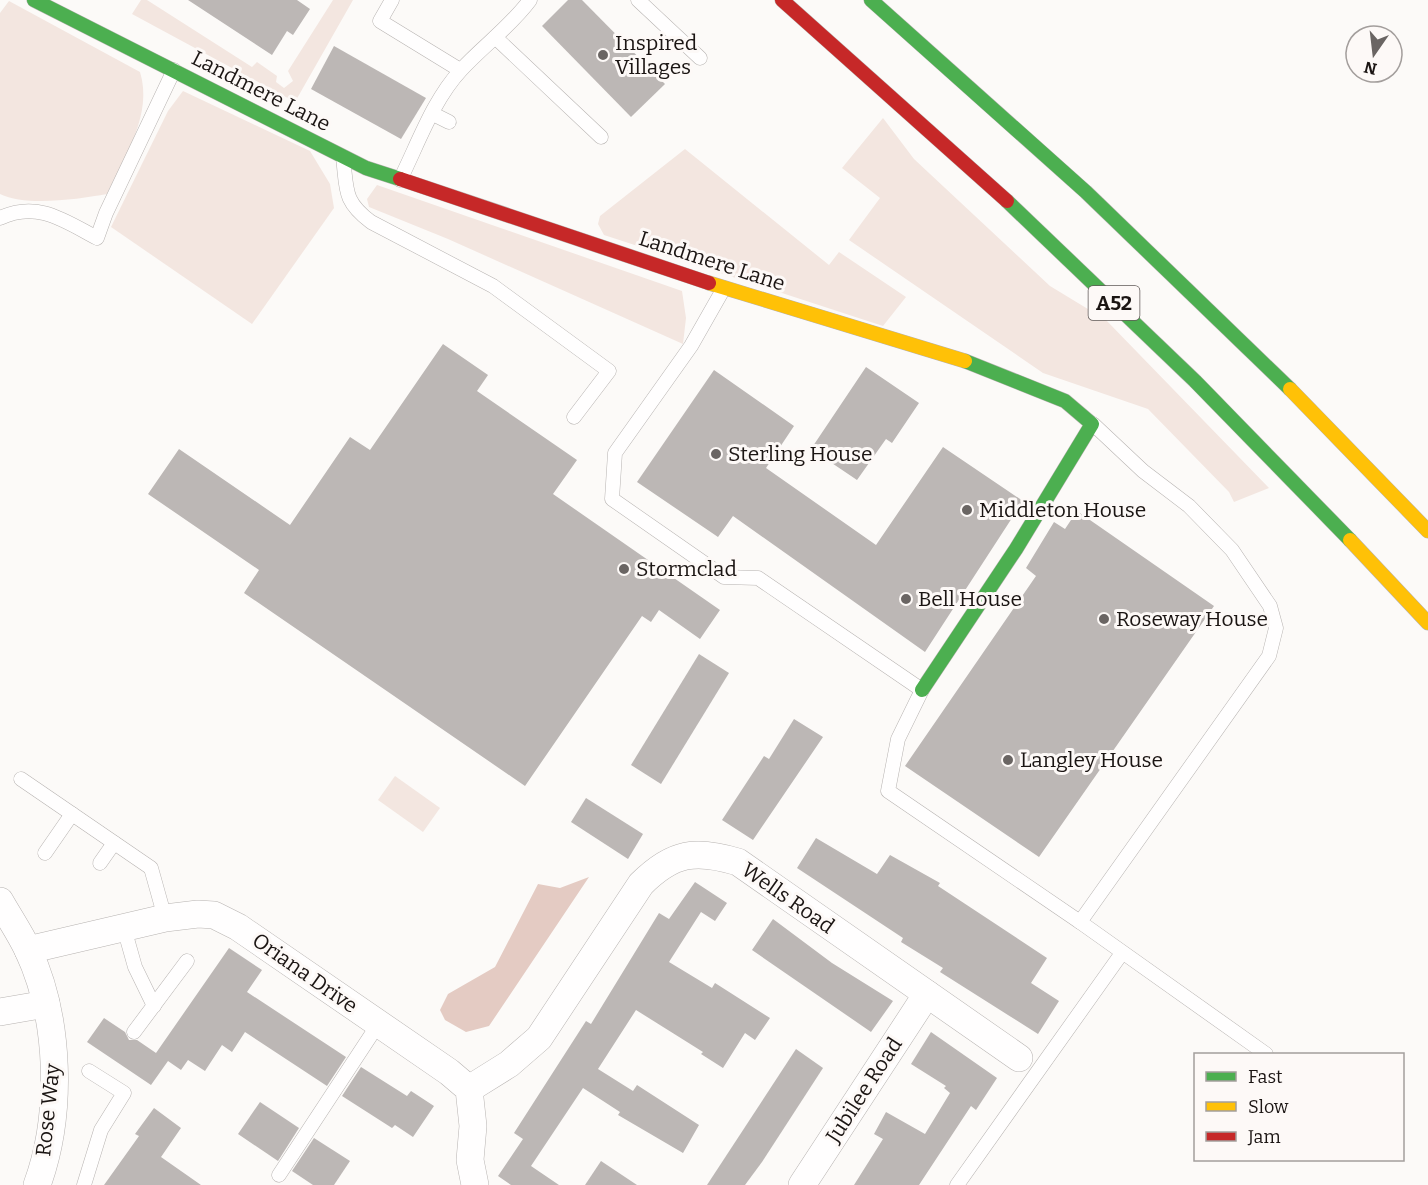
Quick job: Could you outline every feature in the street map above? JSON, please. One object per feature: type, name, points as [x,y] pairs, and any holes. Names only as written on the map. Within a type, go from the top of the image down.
[{"type":"main road","name":"Landmere Lane","points":[[34,0],[343,157],[400,180],[724,288],[964,361],[1065,401],[1092,424]]},
{"type":"main road","name":"A52","points":[[782,0],[938,136],[1137,325],[1318,505],[1428,623]]},
{"type":"main road","points":[[871,0],[975,88],[1184,282],[1428,531]]},
{"type":"main road","points":[[922,690],[1016,549],[1092,424]]},
{"type":"street","name":"Wells Road","points":[[469,1089],[509,1064],[539,1038],[641,884],[660,866],[686,856],[711,854],[738,862],[1019,1058]]},
{"type":"street","name":"Rose Way","points":[[0,902],[28,950],[46,1004],[54,1047],[54,1096],[49,1134],[37,1185]]},
{"type":"street","name":"Oriana Drive","points":[[28,950],[165,918],[198,914],[214,915],[238,927],[379,1023],[449,1072],[469,1089]]},
{"type":"street","name":"Jubilee Road","points":[[802,1185],[927,994]]},
{"type":"street","points":[[0,1012],[46,1004]]},
{"type":"street","points":[[469,1089],[473,1126],[470,1160],[475,1185]]},
{"type":"lane","points":[[392,0],[380,21],[460,70]]},
{"type":"lane","points":[[400,180],[444,93],[460,70],[496,38],[530,0]]},
{"type":"lane","points":[[638,0],[700,58]]},
{"type":"lane","points":[[496,38],[601,137]]},
{"type":"lane","points":[[0,218],[16,210],[50,213],[98,238],[106,213],[174,70]]},
{"type":"lane","points":[[433,114],[449,122]]},
{"type":"lane","points":[[343,157],[346,191],[355,210],[371,222],[493,286],[609,371],[574,417]]},
{"type":"lane","points":[[724,288],[691,346],[615,453],[612,499],[724,577],[758,578],[922,690],[898,739],[888,791],[1080,922],[1265,1053]]},
{"type":"lane","points":[[1080,922],[1269,656],[1276,628],[1265,595],[1232,550],[1189,506],[1143,471],[1092,424]]},
{"type":"lane","points":[[21,779],[151,868],[165,918]]},
{"type":"lane","points":[[45,853],[72,814]]},
{"type":"lane","points":[[100,863],[114,843]]},
{"type":"lane","points":[[124,928],[135,966],[154,1006]]},
{"type":"lane","points":[[957,1185],[1122,953],[1124,954]]},
{"type":"lane","points":[[134,1032],[188,961]]},
{"type":"lane","points":[[279,1175],[379,1023]]},
{"type":"lane","points":[[84,1185],[101,1130],[124,1093],[89,1071]]},
{"type":"shaded area","points":[[141,0],[147,0],[252,67],[257,62],[277,76],[276,82],[284,88],[293,81],[288,71],[333,0],[353,0],[295,102],[132,14]]},
{"type":"shaded area","points":[[9,1],[140,72],[143,103],[140,119],[129,150],[107,194],[68,200],[38,201],[11,198],[0,194],[0,13]]},
{"type":"shaded area","points":[[183,91],[310,151],[330,184],[334,208],[252,324],[111,227],[168,111]]},
{"type":"shaded area","points":[[883,118],[914,159],[1050,286],[1106,320],[1269,488],[1234,502],[1229,492],[1148,409],[1043,373],[849,240],[880,198],[842,168]]},
{"type":"shaded area","points":[[685,149],[829,265],[839,252],[906,297],[883,326],[604,235],[598,224],[600,216]]},
{"type":"shaded area","points":[[377,185],[682,291],[686,318],[683,344],[448,239],[369,207],[367,199]]},
{"type":"shaded area","points":[[395,776],[440,808],[423,832],[378,800]]},
{"type":"shaded area","points":[[589,877],[489,1026],[466,1032],[445,1020],[440,1010],[448,994],[495,967],[538,884],[560,888]]},
{"type":"building","points":[[188,0],[297,0],[310,9],[293,35],[287,31],[272,55]]},
{"type":"building","name":"Inspired Villages","points":[[568,0],[582,0],[665,84],[631,117],[542,26]]},
{"type":"building","points":[[334,46],[426,98],[401,139],[311,89]]},
{"type":"building","points":[[443,344],[488,375],[477,391],[577,460],[553,494],[720,610],[700,639],[659,610],[651,622],[642,616],[525,786],[244,593],[259,570],[148,494],[179,449],[290,525],[350,437],[370,450]]},
{"type":"building","points":[[866,367],[919,403],[892,443],[886,439],[857,480],[811,449]]},
{"type":"building","points":[[714,370],[794,426],[766,468],[876,545],[943,447],[1023,501],[925,652],[733,516],[718,537],[637,482]]},
{"type":"building","points":[[1077,511],[1214,606],[1039,857],[905,766],[1036,576],[1026,568],[1054,522],[1065,529]]},
{"type":"building","points":[[699,654],[729,673],[661,784],[631,765]]},
{"type":"building","points":[[794,719],[823,737],[753,840],[722,820],[764,756],[769,759]]},
{"type":"building","points":[[586,798],[643,834],[628,859],[571,822]]},
{"type":"building","points":[[816,838],[877,874],[890,855],[940,883],[938,886],[1047,958],[1031,983],[1059,1001],[1038,1034],[940,972],[943,968],[901,942],[903,938],[797,868]]},
{"type":"building","points":[[695,882],[727,903],[715,921],[701,912],[669,962],[712,988],[715,983],[770,1018],[755,1040],[745,1033],[723,1068],[701,1054],[703,1052],[636,1010],[598,1069],[633,1091],[637,1085],[699,1125],[683,1153],[618,1115],[620,1112],[583,1088],[531,1166],[559,1185],[511,1185],[498,1176],[523,1139],[514,1133],[586,1021],[591,1024],[659,913],[669,919]]},
{"type":"building","points":[[773,919],[832,963],[893,1001],[871,1032],[752,950]]},
{"type":"building","points":[[229,948],[262,970],[247,992],[346,1057],[327,1086],[245,1032],[232,1052],[222,1045],[205,1071],[188,1060],[181,1070],[168,1061],[151,1085],[87,1042],[104,1018],[125,1032],[129,1040],[137,1040],[156,1053]]},
{"type":"building","points":[[931,1032],[997,1078],[976,1110],[971,1106],[919,1185],[854,1185],[883,1139],[874,1134],[886,1112],[925,1134],[950,1093],[944,1088],[946,1086],[911,1064]]},
{"type":"building","points":[[796,1049],[823,1068],[762,1162],[745,1185],[707,1185]]},
{"type":"building","points":[[361,1067],[407,1096],[411,1091],[434,1106],[413,1137],[395,1125],[392,1128],[342,1096]]},
{"type":"building","points":[[260,1102],[299,1128],[278,1161],[238,1134]]},
{"type":"building","points":[[154,1108],[181,1128],[161,1157],[201,1185],[104,1185],[139,1136],[135,1134]]},
{"type":"building","points":[[314,1138],[350,1161],[334,1185],[313,1185],[292,1171]]},
{"type":"building","points":[[601,1161],[637,1185],[585,1185]]},
{"type":"traffic: fast","points":[[34,0],[366,168],[400,179]]},
{"type":"traffic: fast","points":[[871,0],[1086,192],[1290,389]]},
{"type":"traffic: fast","points":[[1007,201],[1195,381],[1350,540]]},
{"type":"traffic: fast","points":[[922,690],[1016,549],[1092,424],[1065,401],[965,361]]},
{"type":"traffic: slow","points":[[709,283],[965,361]]},
{"type":"traffic: slow","points":[[1290,389],[1428,531]]},
{"type":"traffic: slow","points":[[1350,540],[1428,623]]},
{"type":"traffic: jam","points":[[782,0],[1007,201]]},
{"type":"traffic: jam","points":[[400,179],[709,283]]},
{"type":"place","name":"Inspired Villages","points":[[603,55]]},
{"type":"place","name":"Sterling House","points":[[716,454]]},
{"type":"place","name":"Middleton House","points":[[967,510]]},
{"type":"place","name":"Stormclad","points":[[624,569]]},
{"type":"place","name":"Bell House","points":[[906,599]]},
{"type":"place","name":"Roseway House","points":[[1104,619]]},
{"type":"place","name":"Langley House","points":[[1008,760]]}]
